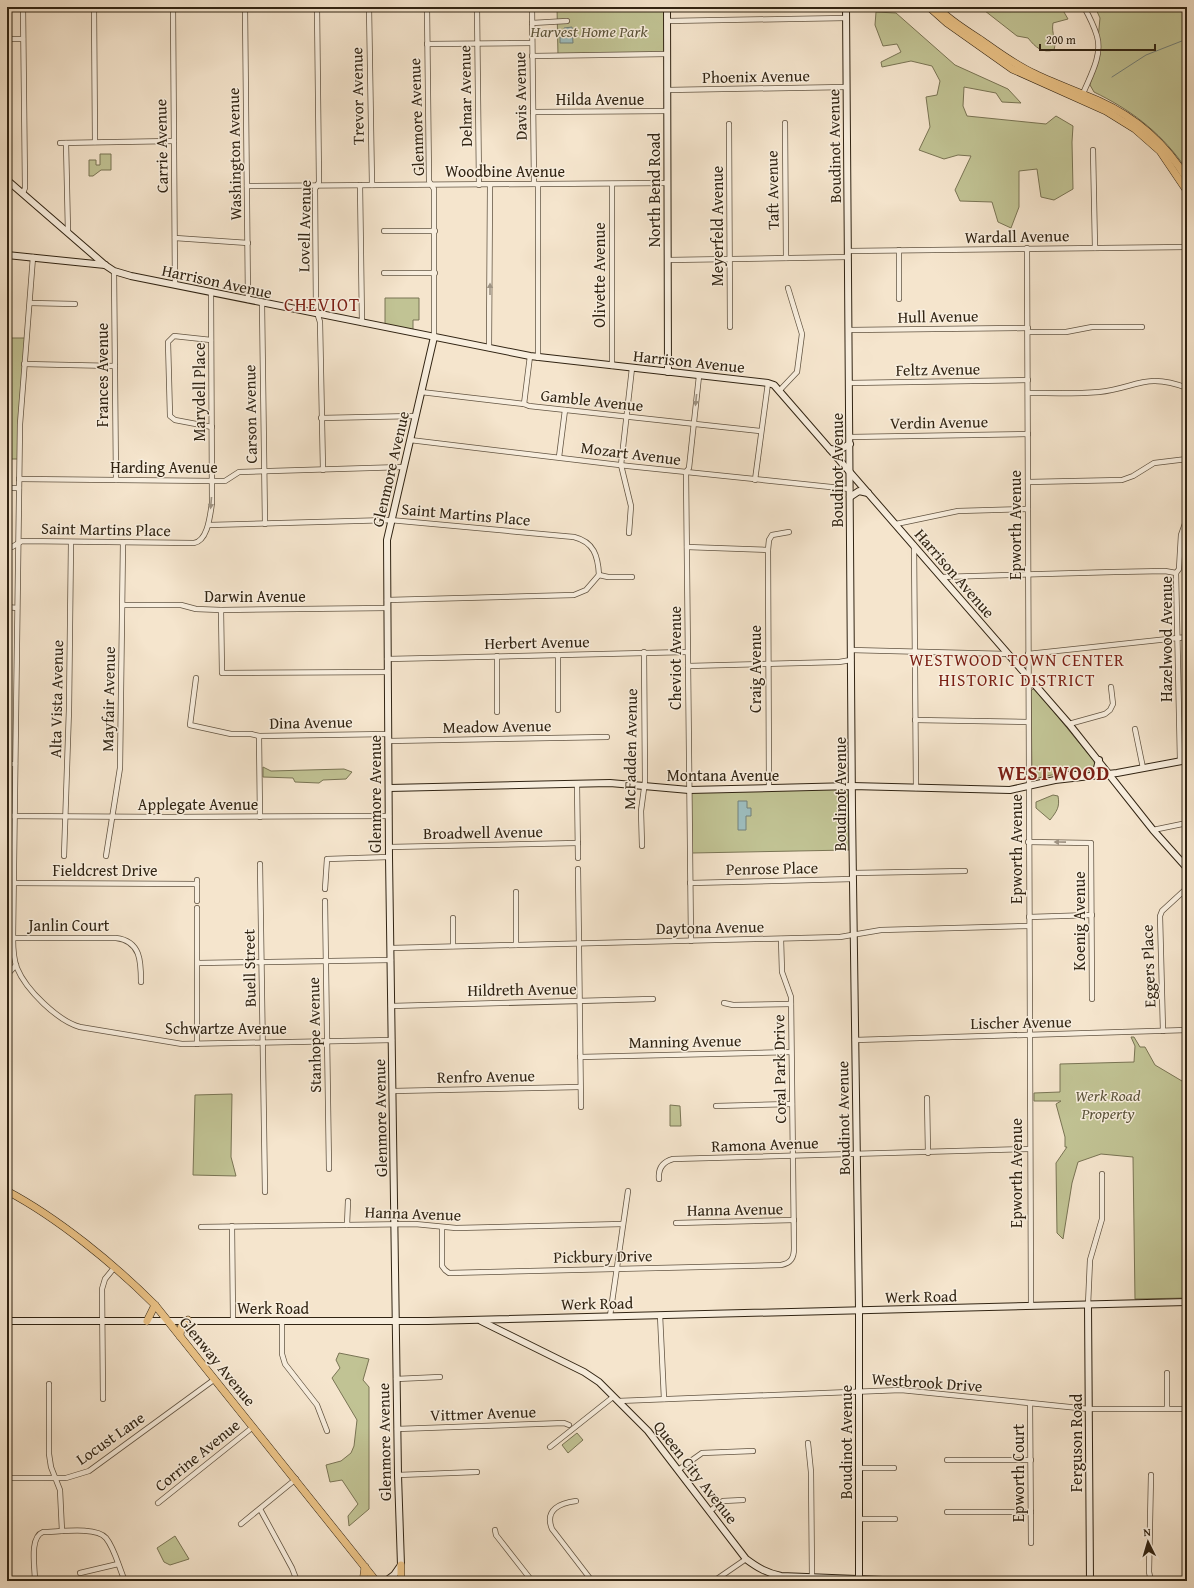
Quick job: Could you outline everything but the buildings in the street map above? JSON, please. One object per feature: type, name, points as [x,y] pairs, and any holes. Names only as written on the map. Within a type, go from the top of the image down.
[{"type":"main road","points":[[929,7],[947,23],[1012,69],[1114,108],[1147,130],[1168,152],[1187,179]]},
{"type":"main road","points":[[937,7],[949,18],[1017,65],[1082,97],[1120,119],[1148,139],[1170,165],[1187,191]]},
{"type":"main road","name":"Glenway Avenue","points":[[7,1191],[60,1224],[114,1268],[155,1305],[296,1479],[376,1581]]},
{"type":"main road","points":[[147,1321],[155,1305]]},
{"type":"main road","points":[[180,1336],[181,1327],[188,1320]]},
{"type":"main road","points":[[401,1565],[401,1581]]},
{"type":"main road","points":[[363,1581],[365,1567]]},
{"type":"street","points":[[23,7],[25,188],[23,193]]},
{"type":"street","points":[[94,7],[96,142]]},
{"type":"street","name":"Carrie Avenue","points":[[173,7],[175,285]]},
{"type":"street","name":"Washington Avenue","points":[[245,7],[248,300]]},
{"type":"street","name":"Lovell Avenue","points":[[317,7],[319,182],[315,189],[316,302],[319,315],[323,470]]},
{"type":"street","name":"Trevor Avenue","points":[[369,7],[372,185]]},
{"type":"street","name":"Glenmore Avenue","points":[[401,1565],[396,1379],[392,1091],[387,540],[390,520],[434,337],[435,231],[434,189],[429,181],[427,7]]},
{"type":"street","name":"Delmar Avenue","points":[[477,7],[479,185]]},
{"type":"street","name":"Davis Avenue","points":[[532,7],[538,358]]},
{"type":"street","name":"North Bend Road","points":[[667,7],[668,372]]},
{"type":"street","name":"Boudinot Avenue","points":[[846,7],[852,786],[859,1310],[859,1580]]},
{"type":"street","points":[[1082,97],[1092,73],[1098,50],[1098,37],[1084,7]]},
{"type":"street","points":[[667,21],[846,18]]},
{"type":"street","points":[[532,23],[567,21]]},
{"type":"street","points":[[7,39],[23,38]]},
{"type":"street","points":[[427,44],[532,43]]},
{"type":"street","points":[[532,56],[667,54]]},
{"type":"street","name":"Phoenix Avenue","points":[[667,90],[846,87]]},
{"type":"street","name":"Hilda Avenue","points":[[533,112],[667,111]]},
{"type":"street","name":"Taft Avenue","points":[[785,123],[786,258]]},
{"type":"street","name":"Meyerfeld Avenue","points":[[729,124],[730,328]]},
{"type":"street","points":[[60,143],[174,142]]},
{"type":"street","points":[[66,143],[68,232]]},
{"type":"street","points":[[1093,150],[1095,248]]},
{"type":"street","name":"Harrison Avenue","points":[[7,180],[105,265],[114,270],[262,304],[538,358],[768,383],[780,390],[1007,654],[1070,724],[1153,830],[1187,868]]},
{"type":"street","name":"Woodbine Avenue","points":[[247,186],[667,183]]},
{"type":"street","name":"Olivette Avenue","points":[[612,184],[612,366]]},
{"type":"street","points":[[360,185],[362,323]]},
{"type":"street","points":[[490,185],[490,348]]},
{"type":"street","points":[[384,231],[435,231]]},
{"type":"street","points":[[175,238],[248,243]]},
{"type":"street","name":"Wardall Avenue","points":[[668,260],[786,258],[899,250],[1187,247]]},
{"type":"street","name":"Epworth Avenue","points":[[1027,248],[1030,1306]]},
{"type":"street","points":[[899,250],[899,299]]},
{"type":"street","points":[[7,255],[105,265]]},
{"type":"street","points":[[7,975],[16,966],[12,938],[20,409],[33,257]]},
{"type":"street","name":"Frances Avenue","points":[[114,270],[116,480]]},
{"type":"street","points":[[384,273],[435,273]]},
{"type":"street","points":[[780,390],[797,372],[802,334],[788,288]]},
{"type":"street","name":"Marydell Place","points":[[203,536],[208,525],[212,481],[211,293]]},
{"type":"street","points":[[30,303],[74,304]]},
{"type":"street","name":"Carson Avenue","points":[[262,304],[264,524]]},
{"type":"street","name":"Hull Avenue","points":[[849,330],[1028,330],[1066,332],[1092,327],[1142,326]]},
{"type":"street","points":[[212,340],[174,336],[169,339],[168,349],[170,416],[175,420],[212,427]]},
{"type":"street","points":[[524,404],[530,356]]},
{"type":"street","points":[[24,364],[115,366]]},
{"type":"street","points":[[629,533],[630,501],[623,480],[620,464],[632,368]]},
{"type":"street","name":"Cheviot Avenue","points":[[691,941],[686,472],[688,468],[694,424],[699,376]]},
{"type":"street","name":"Feltz Avenue","points":[[850,383],[1028,380]]},
{"type":"street","points":[[1028,393],[1099,392],[1154,380],[1170,382],[1187,388]]},
{"type":"street","points":[[755,480],[760,431],[768,383]]},
{"type":"street","name":"Gamble Avenue","points":[[421,392],[524,404],[529,406],[760,431]]},
{"type":"street","points":[[559,457],[565,410]]},
{"type":"street","points":[[321,418],[415,416]]},
{"type":"street","name":"Verdin Avenue","points":[[850,440],[1028,434]]},
{"type":"street","name":"Mozart Avenue","points":[[410,440],[755,480],[850,489]]},
{"type":"street","points":[[829,448],[838,450],[850,440]]},
{"type":"street","points":[[1028,482],[1122,480],[1134,476],[1154,463],[1187,459]]},
{"type":"street","name":"Harding Avenue","points":[[19,479],[225,481],[239,472],[403,467]]},
{"type":"street","points":[[7,488],[19,488]]},
{"type":"street","points":[[850,497],[859,491],[869,493]]},
{"type":"street","points":[[896,524],[958,511],[1028,509]]},
{"type":"street","name":"Hazelwood Avenue","points":[[1180,761],[1176,573],[1179,569],[1182,530],[1187,518]]},
{"type":"street","name":"Saint Martins Place","points":[[208,525],[390,520],[579,538],[590,545],[596,553],[599,575]]},
{"type":"street","points":[[687,547],[768,550],[769,540],[772,535],[789,532]]},
{"type":"street","name":"Saint Martins Place","points":[[7,547],[12,547],[22,541],[194,543],[199,542],[203,536]]},
{"type":"street","name":"Alta Vista Avenue","points":[[64,856],[69,709],[71,542]]},
{"type":"street","name":"Mayfair Avenue","points":[[106,856],[121,758],[123,542]]},
{"type":"street","points":[[914,545],[916,788]]},
{"type":"street","name":"Craig Avenue","points":[[768,550],[769,788]]},
{"type":"street","points":[[942,577],[1165,571],[1176,573]]},
{"type":"street","points":[[387,600],[574,595],[586,590],[599,575],[608,577],[632,577]]},
{"type":"street","name":"Darwin Avenue","points":[[123,605],[181,605],[196,609],[221,610],[387,608]]},
{"type":"street","points":[[7,607],[17,608]]},
{"type":"street","points":[[221,610],[222,673],[388,672]]},
{"type":"street","points":[[1028,654],[1187,637]]},
{"type":"street","points":[[851,650],[1007,654]]},
{"type":"street","name":"McFadden Avenue","points":[[642,846],[641,811],[644,786],[644,652]]},
{"type":"street","name":"Herbert Avenue","points":[[387,659],[687,652]]},
{"type":"street","points":[[558,655],[558,710]]},
{"type":"street","points":[[497,656],[497,712]]},
{"type":"street","points":[[688,666],[839,662],[851,660]]},
{"type":"street","name":"Dina Avenue","points":[[196,678],[190,725],[231,734],[251,734],[259,736],[388,734]]},
{"type":"street","points":[[1070,724],[1104,714],[1110,710],[1113,701],[1111,687]]},
{"type":"street","points":[[915,720],[1028,722]]},
{"type":"street","points":[[1135,728],[1143,768]]},
{"type":"street","points":[[259,736],[260,817]]},
{"type":"street","name":"Meadow Avenue","points":[[388,741],[607,736]]},
{"type":"street","points":[[1092,775],[1097,768],[1099,760]]},
{"type":"street","name":"Montana Avenue","points":[[389,788],[610,783],[689,790],[852,786],[1010,790],[1055,780],[1110,774],[1187,760]]},
{"type":"street","points":[[7,764],[15,764]]},
{"type":"street","points":[[577,784],[578,858]]},
{"type":"street","name":"Applegate Avenue","points":[[7,816],[389,816]]},
{"type":"street","points":[[1153,830],[1187,823]]},
{"type":"street","name":"Koenig Avenue","points":[[1028,842],[1091,843],[1092,999]]},
{"type":"street","name":"Broadwell Avenue","points":[[389,847],[578,843]]},
{"type":"street","points":[[325,889],[327,859],[389,857]]},
{"type":"street","name":"Buell Street","points":[[260,864],[265,1192]]},
{"type":"street","points":[[578,869],[581,1107]]},
{"type":"street","name":"Penrose Place","points":[[690,883],[965,871]]},
{"type":"street","name":"Fieldcrest Drive","points":[[13,883],[197,882],[197,901]]},
{"type":"street","name":"Eggers Place","points":[[1163,1031],[1160,916],[1162,911],[1187,888]]},
{"type":"street","points":[[516,892],[516,945]]},
{"type":"street","name":"Stanhope Avenue","points":[[325,901],[329,1169]]},
{"type":"street","points":[[197,908],[197,1044]]},
{"type":"street","points":[[1029,917],[1092,915]]},
{"type":"street","points":[[453,918],[453,946]]},
{"type":"street","name":"Daytona Avenue","points":[[391,948],[840,937],[881,930],[1028,926]]},
{"type":"street","name":"Janlin Court","points":[[12,938],[116,938],[125,940],[135,947],[140,957],[141,982]]},
{"type":"street","name":"Coral Park Drive","points":[[781,938],[782,972],[790,992],[791,1004],[794,1248]]},
{"type":"street","points":[[198,963],[391,960]]},
{"type":"street","name":"Schwartze Avenue","points":[[16,966],[28,985],[57,1016],[73,1025],[163,1042],[197,1044],[392,1040]]},
{"type":"street","name":"Hildreth Avenue","points":[[391,1006],[654,999]]},
{"type":"street","points":[[724,1003],[733,1005],[791,1004]]},
{"type":"street","name":"Lischer Avenue","points":[[855,1040],[1187,1030]]},
{"type":"street","name":"Manning Avenue","points":[[580,1057],[791,1052]]},
{"type":"street","name":"Renfro Avenue","points":[[392,1091],[580,1087]]},
{"type":"street","points":[[927,1098],[928,1153]]},
{"type":"street","points":[[716,1106],[792,1104]]},
{"type":"street","name":"Ramona Avenue","points":[[659,1179],[661,1167],[666,1162],[673,1159],[1029,1149]]},
{"type":"street","points":[[1088,1305],[1090,1260],[1102,1219],[1102,1174]]},
{"type":"street","points":[[610,1316],[628,1191]]},
{"type":"street","points":[[347,1225],[348,1201]]},
{"type":"street","name":"Hanna Avenue","points":[[676,1223],[794,1220]]},
{"type":"street","name":"Hanna Avenue","points":[[201,1227],[420,1224],[442,1228],[623,1224]]},
{"type":"street","points":[[232,1226],[233,1320]]},
{"type":"street","name":"Pickbury Drive","points":[[442,1228],[442,1266],[444,1270],[449,1273],[781,1265],[791,1260],[794,1248]]},
{"type":"street","points":[[103,1400],[102,1286],[105,1279],[114,1268]]},
{"type":"street","name":"Werk Road","points":[[7,1321],[480,1320],[1187,1302]]},
{"type":"street","name":"Ferguson Road","points":[[1088,1305],[1090,1581]]},
{"type":"street","points":[[660,1315],[664,1399]]},
{"type":"street","name":"Queen City Avenue","points":[[480,1320],[584,1372],[599,1382],[648,1431],[746,1559],[757,1567],[771,1574],[859,1580],[908,1581]]},
{"type":"street","points":[[282,1321],[282,1349],[285,1364],[317,1406],[327,1431]]},
{"type":"street","points":[[1167,1373],[1167,1408]]},
{"type":"street","points":[[396,1379],[440,1377]]},
{"type":"street","name":"Locust Lane","points":[[7,1478],[75,1477],[89,1471],[215,1379]]},
{"type":"street","points":[[49,1384],[49,1454],[60,1490],[62,1532]]},
{"type":"street","name":"Westbrook Drive","points":[[618,1401],[859,1393],[866,1390],[901,1390],[1089,1409],[1187,1408]]},
{"type":"street","points":[[550,1447],[613,1397]]},
{"type":"street","name":"Epworth Court","points":[[1030,1403],[1031,1544]]},
{"type":"street","name":"Vittmer Avenue","points":[[397,1429],[564,1423],[569,1425]]},
{"type":"street","name":"Corrine Avenue","points":[[158,1503],[253,1426]]},
{"type":"street","points":[[808,1443],[812,1472],[812,1577]]},
{"type":"street","points":[[678,1470],[702,1453],[753,1451]]},
{"type":"street","points":[[947,1460],[1031,1460]]},
{"type":"street","points":[[860,1468],[894,1468]]},
{"type":"street","points":[[398,1475],[477,1472]]},
{"type":"street","points":[[1151,1475],[1151,1581]]},
{"type":"street","points":[[242,1524],[296,1479]]},
{"type":"street","points":[[710,1511],[723,1501],[743,1500]]},
{"type":"street","points":[[576,1501],[557,1506],[551,1515],[550,1522],[552,1529],[592,1581]]},
{"type":"street","points":[[260,1509],[297,1581]]},
{"type":"street","points":[[947,1512],[1031,1512]]},
{"type":"street","points":[[860,1519],[895,1519]]},
{"type":"street","points":[[495,1530],[496,1535],[532,1581]]},
{"type":"street","points":[[35,1581],[35,1539],[37,1535],[43,1532],[92,1531],[101,1534],[110,1545],[125,1581]]},
{"type":"street","points":[[714,1581],[746,1559]]},
{"type":"street","points":[[80,1573],[118,1564]]},
{"type":"street","points":[[386,1581],[394,1575],[401,1565]]},
{"type":"green space","name":"Harvest Home Park","points":[[557,7],[667,7],[667,54],[558,56]]},
{"type":"green space","points":[[980,7],[1061,7],[1068,19],[1053,23],[1055,43],[1054,50],[1046,51],[1034,45],[1028,38],[1017,36]]},
{"type":"green space","points":[[1095,7],[1187,7],[1187,163],[1182,163],[1163,140],[1131,113],[1094,92],[1090,85],[1096,60],[1100,18]]},
{"type":"green space","points":[[876,12],[896,13],[955,65],[1008,89],[1021,103],[1002,102],[996,93],[964,87],[963,106],[967,116],[1046,124],[1056,116],[1073,126],[1073,189],[1054,200],[1041,197],[1037,169],[1019,171],[1019,207],[1011,228],[998,222],[992,202],[960,201],[955,190],[971,156],[958,155],[944,159],[919,150],[930,127],[926,97],[937,95],[940,81],[932,66],[911,61],[882,67],[881,62],[901,52],[897,44],[883,46],[875,25]]},
{"type":"green space","points":[[100,154],[111,154],[111,170],[101,170],[93,176],[89,176],[89,160],[96,160],[96,165],[100,165]]},
{"type":"green space","points":[[385,298],[419,298],[419,320],[413,320],[413,333],[385,327]]},
{"type":"green space","points":[[7,338],[27,338],[19,459],[7,459]]},
{"type":"green space","points":[[1033,689],[1036,690],[1094,761],[1095,766],[1093,770],[1056,774],[1034,779],[1032,776],[1031,691]]},
{"type":"green space","points":[[263,767],[271,771],[344,769],[352,772],[346,779],[323,780],[319,783],[295,782],[293,778],[263,777]]},
{"type":"green space","points":[[848,789],[849,850],[692,853],[691,792]]},
{"type":"green space","points":[[1053,795],[1058,796],[1059,803],[1050,820],[1036,808],[1036,802]]},
{"type":"green space","name":"Werk Road Property","points":[[1131,1037],[1134,1037],[1140,1047],[1145,1047],[1155,1065],[1187,1084],[1187,1298],[1135,1299],[1133,1157],[1101,1154],[1078,1162],[1072,1183],[1063,1239],[1057,1233],[1056,1163],[1067,1147],[1065,1147],[1065,1137],[1056,1104],[1061,1101],[1034,1101],[1034,1093],[1060,1092],[1060,1064],[1134,1062],[1135,1046]]},
{"type":"green space","points":[[232,1094],[231,1157],[236,1176],[193,1175],[195,1095]]},
{"type":"green space","points":[[670,1105],[680,1106],[681,1126],[670,1126]]},
{"type":"green space","points":[[339,1353],[369,1359],[363,1380],[369,1387],[369,1509],[349,1526],[348,1516],[358,1504],[342,1480],[330,1482],[326,1465],[341,1461],[351,1453],[354,1446],[357,1420],[332,1378],[340,1368],[336,1360]]},
{"type":"green space","points":[[577,1433],[583,1440],[568,1453],[562,1445]]},
{"type":"green space","points":[[175,1536],[189,1559],[170,1565],[164,1562],[157,1548]]},
{"type":"water","points":[[572,27],[573,43],[560,43],[560,37],[564,37],[564,28]]},
{"type":"water","points":[[738,801],[747,801],[747,808],[751,808],[751,816],[746,816],[746,830],[738,830]]},
{"type":"waterway","points":[[1112,77],[1146,55],[1187,39]]},
{"type":"district","name":"CHEVIOT","points":[[322,304]]},
{"type":"district","name":"WESTWOOD TOWN CENTER HISTORIC DISTRICT","points":[[1017,669]]},
{"type":"district","name":"WESTWOOD","points":[[1054,772]]}]
